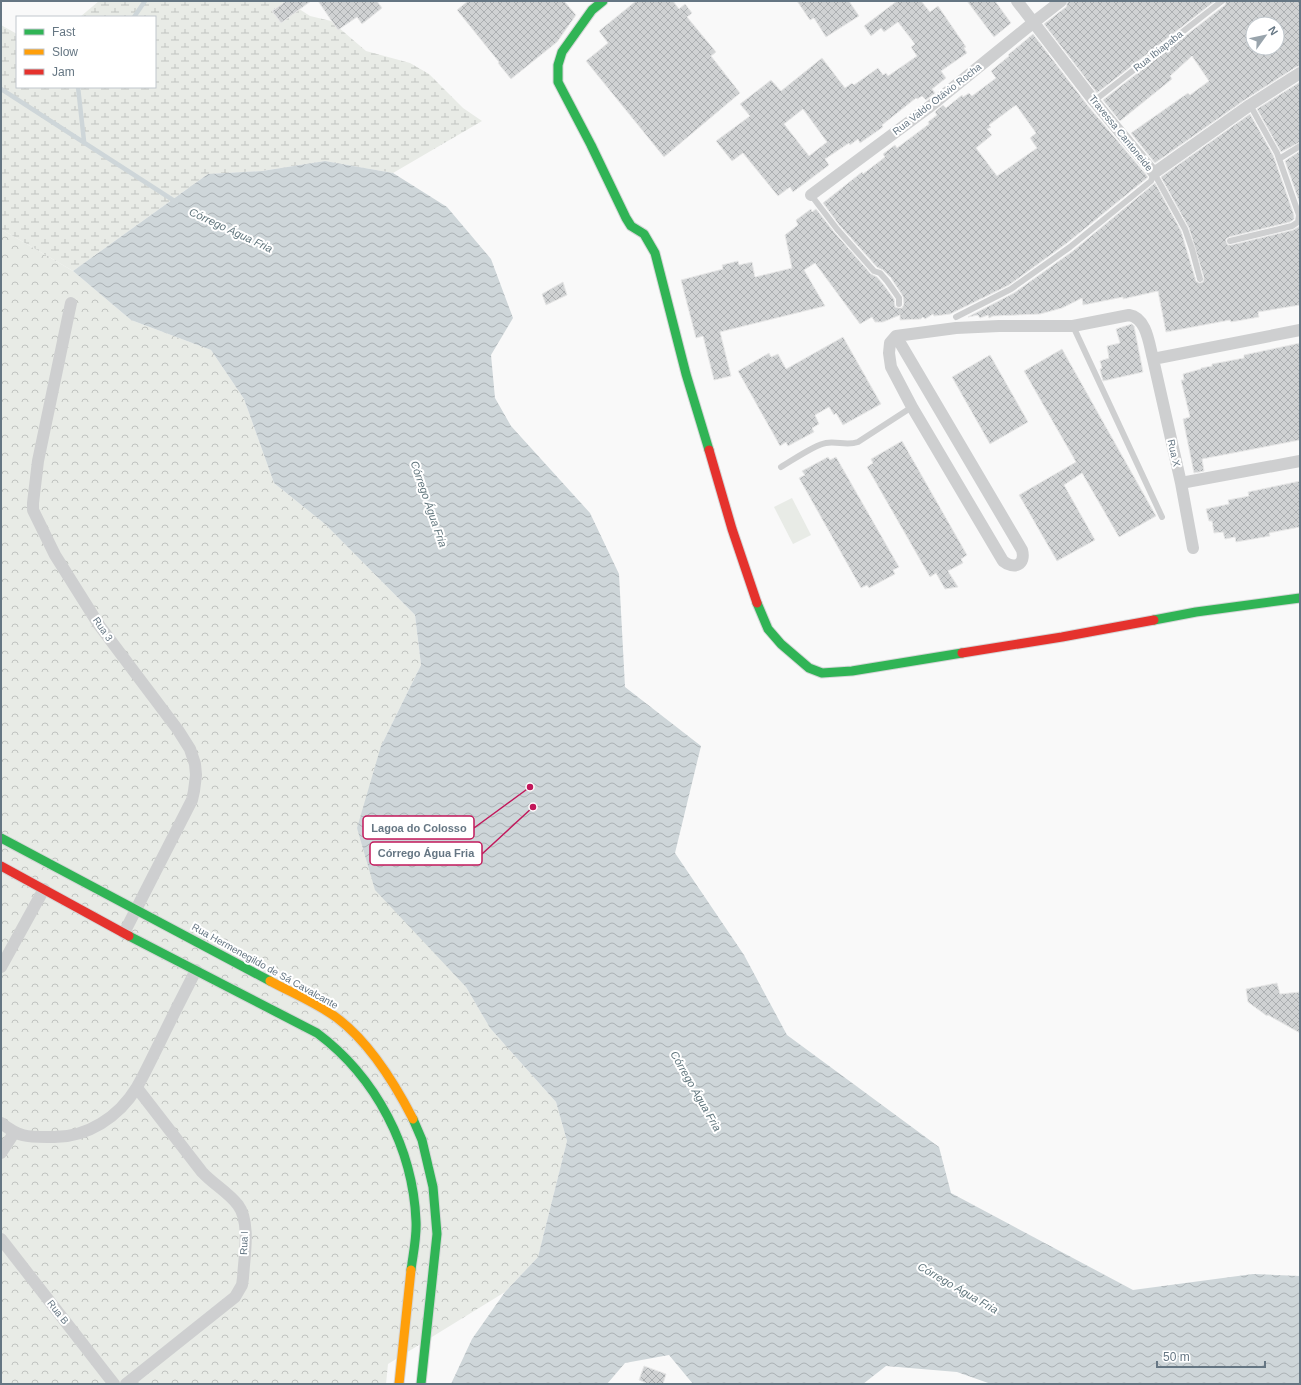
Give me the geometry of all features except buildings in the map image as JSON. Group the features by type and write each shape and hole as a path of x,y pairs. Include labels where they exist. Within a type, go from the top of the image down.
{"street":[{"path":"603,1 592,10 562,52 558,65 558,82 591,145 626,218 631,226 644,234 655,253 686,374 732,529 760,612 768,629 795,657 809,668 822,673 852,671 1196,612 1300,598"},
{"name":"Travessa Cantoneide","path":"1018,1 1094,101 1154,173"},
{"name":"Rua Valdo Otávio Rocha","path":"811,195 928,108 1061,1"},
{"path":"1154,173 1250,105 1300,73"},
{"name":"Rua 3","path":"71,303 38,461 33,510 55,555 99,625 178,730 190,749 195,764 196,775 192,800 124,933"},
{"name":"Rua X","path":"1073,326 1129,315 1135,316 1143,325 1153,359 1181,484 1193,548"},
{"path":"896,336 1022,550 1024,556 1021,562 1015,566 1009,565 1003,561 912,407 891,367 889,353 890,343 896,336 956,322 999,326 1073,326"},
{"path":"1153,359 1300,330"},
{"path":"1181,484 1300,461"},
{"name":"Rua Hermenegildo de Sá Cavalcante","path":"1,838 137,909 326,1011 338,1019 370,1052 402,1098 416,1124 422,1140 433,1187 437,1234 420,1384"},
{"path":"1,866 124,933 326,1039 369,1084 386,1113 405,1156 414,1201 416,1223 399,1384"},
{"path":"1,966 44,889"},
{"path":"1,1123 14,1133 28,1137 56,1137 80,1133 104,1122 117,1112 137,1088 196,970"},
{"name":"Rua I","path":"126,1384 235,1297 242,1285 245,1235 245,1220 239,1206 211,1182 202,1172 137,1088"},
{"path":"1,1153 14,1133"},
{"name":"Rua B","path":"1,1239 110,1383"}],"lane":[{"name":"Rua Ibiapaba","path":"1094,101 1222,1"},
{"path":"1230,240 1285,228 1299,222 1299,212 1279,159 1266,132 1250,105"},
{"path":"1279,159 1300,146"},
{"path":"956,322 1012,289 1070,247 1151,181 1154,173"},
{"name":"Travessa Cantoneide","path":"1154,173 1185,229 1192,248 1200,279"},
{"path":"811,195 837,229 874,271 880,273 887,281 899,298 899,304"},
{"path":"1073,326 1162,517"},
{"path":"781,467 817,446 827,443 851,444 858,442 912,407"}],"green space":[{"path":"99,1 287,1 310,16 331,21 366,51 410,63 429,74 463,108 482,121 393,173 325,161 262,171 208,174 73,271 1,229 1,25 16,33 16,88 156,88 156,16 81,16"},
{"path":"1,229 73,271 131,320 211,350 244,399 274,483 325,524 415,615 421,665 381,746 466,987 490,1028 556,1102 567,1141 538,1257 505,1292 388,1364 386,1384 1,1384"},
{"path":"792,498 811,535 793,544 774,507"}],"water":[{"path":"325,161 393,173 447,207 491,259 513,318 491,355 495,398 511,426 590,513 619,574 625,687 701,746 675,853 744,955 787,1035 939,1147 951,1193 1133,1290 1253,1274 1300,1276 1300,1384 991,1384 957,1372 886,1366 863,1384 693,1384 669,1355 625,1363 607,1384 451,1384 472,1339 505,1292 538,1257 567,1141 556,1102 490,1028 466,987 375,890 357,828 381,746 421,665 415,615 325,524 274,483 244,399 211,350 131,320 73,271 208,174 262,171"}],"waterway":[{"path":"135,16 145,1"},
{"path":"78,88 84,141"},
{"name":"Córrego Água Fria","path":"1,89 176,202"}],"traffic: fast":[{"path":"603,1 592,10 562,52 558,65 558,82 591,145 626,218 631,226 644,234 655,253 686,374 709,450"},
{"path":"1154,620 1196,612 1300,598"},
{"path":"757,603 768,629 781,644 809,668 822,673 852,671 962,653"},
{"path":"1,838 270,981"},
{"path":"129,936 317,1033 338,1051 357,1071 388,1116 408,1167 416,1221 411,1270"},
{"path":"413,1119 422,1140 433,1187 437,1234 421,1384"}],"traffic: slow":[{"path":"270,981 321,1008 349,1028 380,1064 413,1119"},
{"path":"399,1384 411,1270"}],"traffic: jam":[{"path":"709,450 732,529 757,603"},
{"path":"962,653 1154,620"},
{"path":"1,866 129,936"}],"place":[{"name":"Lagoa do Colosso","path":"530,787"},
{"name":"Córrego Água Fria","path":"533,807"}]}
